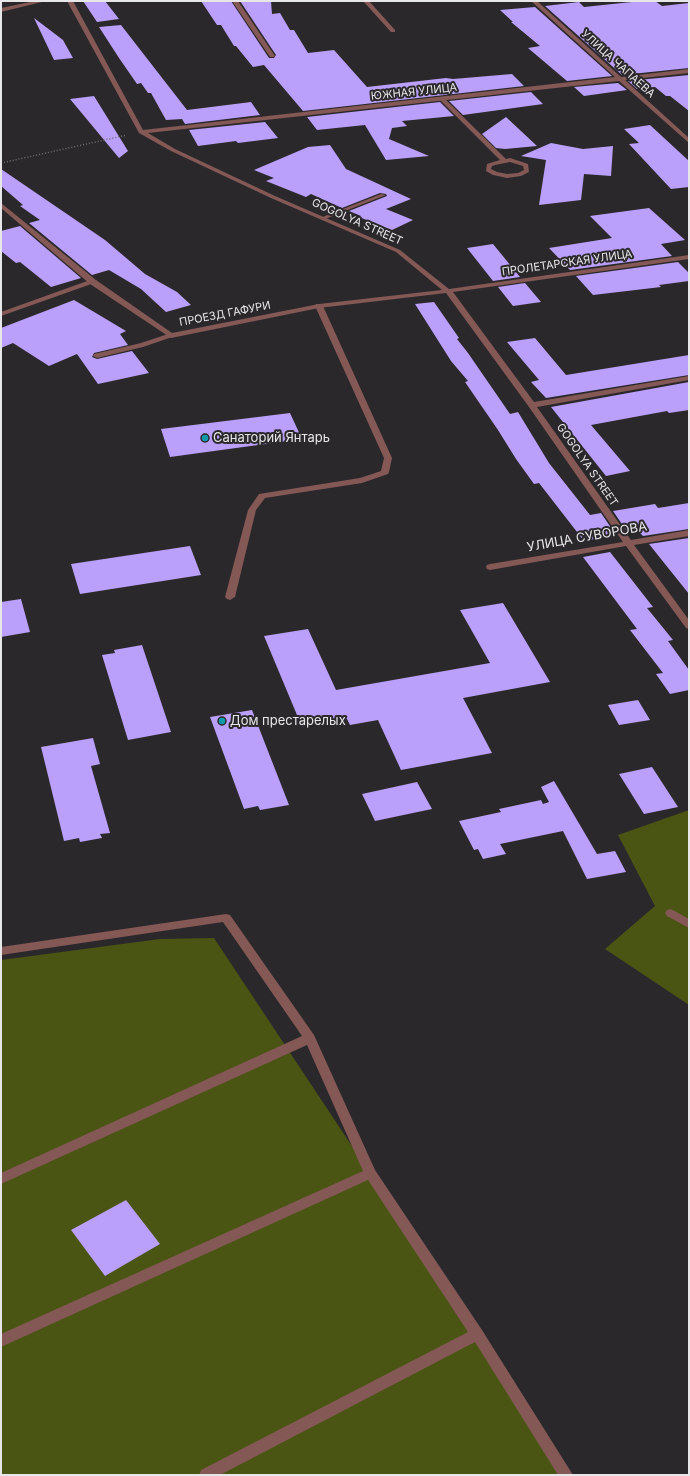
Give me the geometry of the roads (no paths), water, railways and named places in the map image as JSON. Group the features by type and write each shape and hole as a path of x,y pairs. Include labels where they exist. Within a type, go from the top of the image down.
{"street":[{"path":"1,10 43,1"},
{"path":"70,1 141,132"},
{"path":"235,1 272,56"},
{"path":"366,1 393,31"},
{"name":"УЛИЦА ЧАПАЕВА","path":"534,1 689,141"},
{"name":"ЮЖНАЯ УЛИЦА","path":"141,132 689,71"},
{"path":"442,99 504,160 522,163 526,165 527,171 519,175 507,176 495,174 488,170 489,165 504,160"},
{"name":"GOGOLYA STREET","path":"141,132 173,150 398,251 448,291 532,405 628,543 689,626"},
{"path":"323,218 383,195"},
{"name":"ПРОЕЗД ГАФУРИ","path":"1,205 92,282 171,336 319,306 448,291"},
{"name":"ПРОЛЕТАРСКАЯ УЛИЦА","path":"448,291 689,257"},
{"path":"1,314 92,282"},
{"path":"230,598 252,510 262,496 362,480 385,472 388,458 319,306"},
{"path":"97,356 143,346 171,336"},
{"path":"532,405 689,378"},
{"name":"УЛИЦА СУВОРОВА","path":"490,567 689,533"},
{"path":"671,913 689,924"},
{"path":"1,951 226,918 310,1038 370,1173 477,1334 566,1475"},
{"path":"1,1179 310,1038"},
{"path":"1,1341 370,1173"},
{"path":"206,1475 477,1334"}],"place":[{"name":"Санаторий Янтарь","path":"205,438"},
{"name":"Дом престарелых","path":"222,721"}]}
